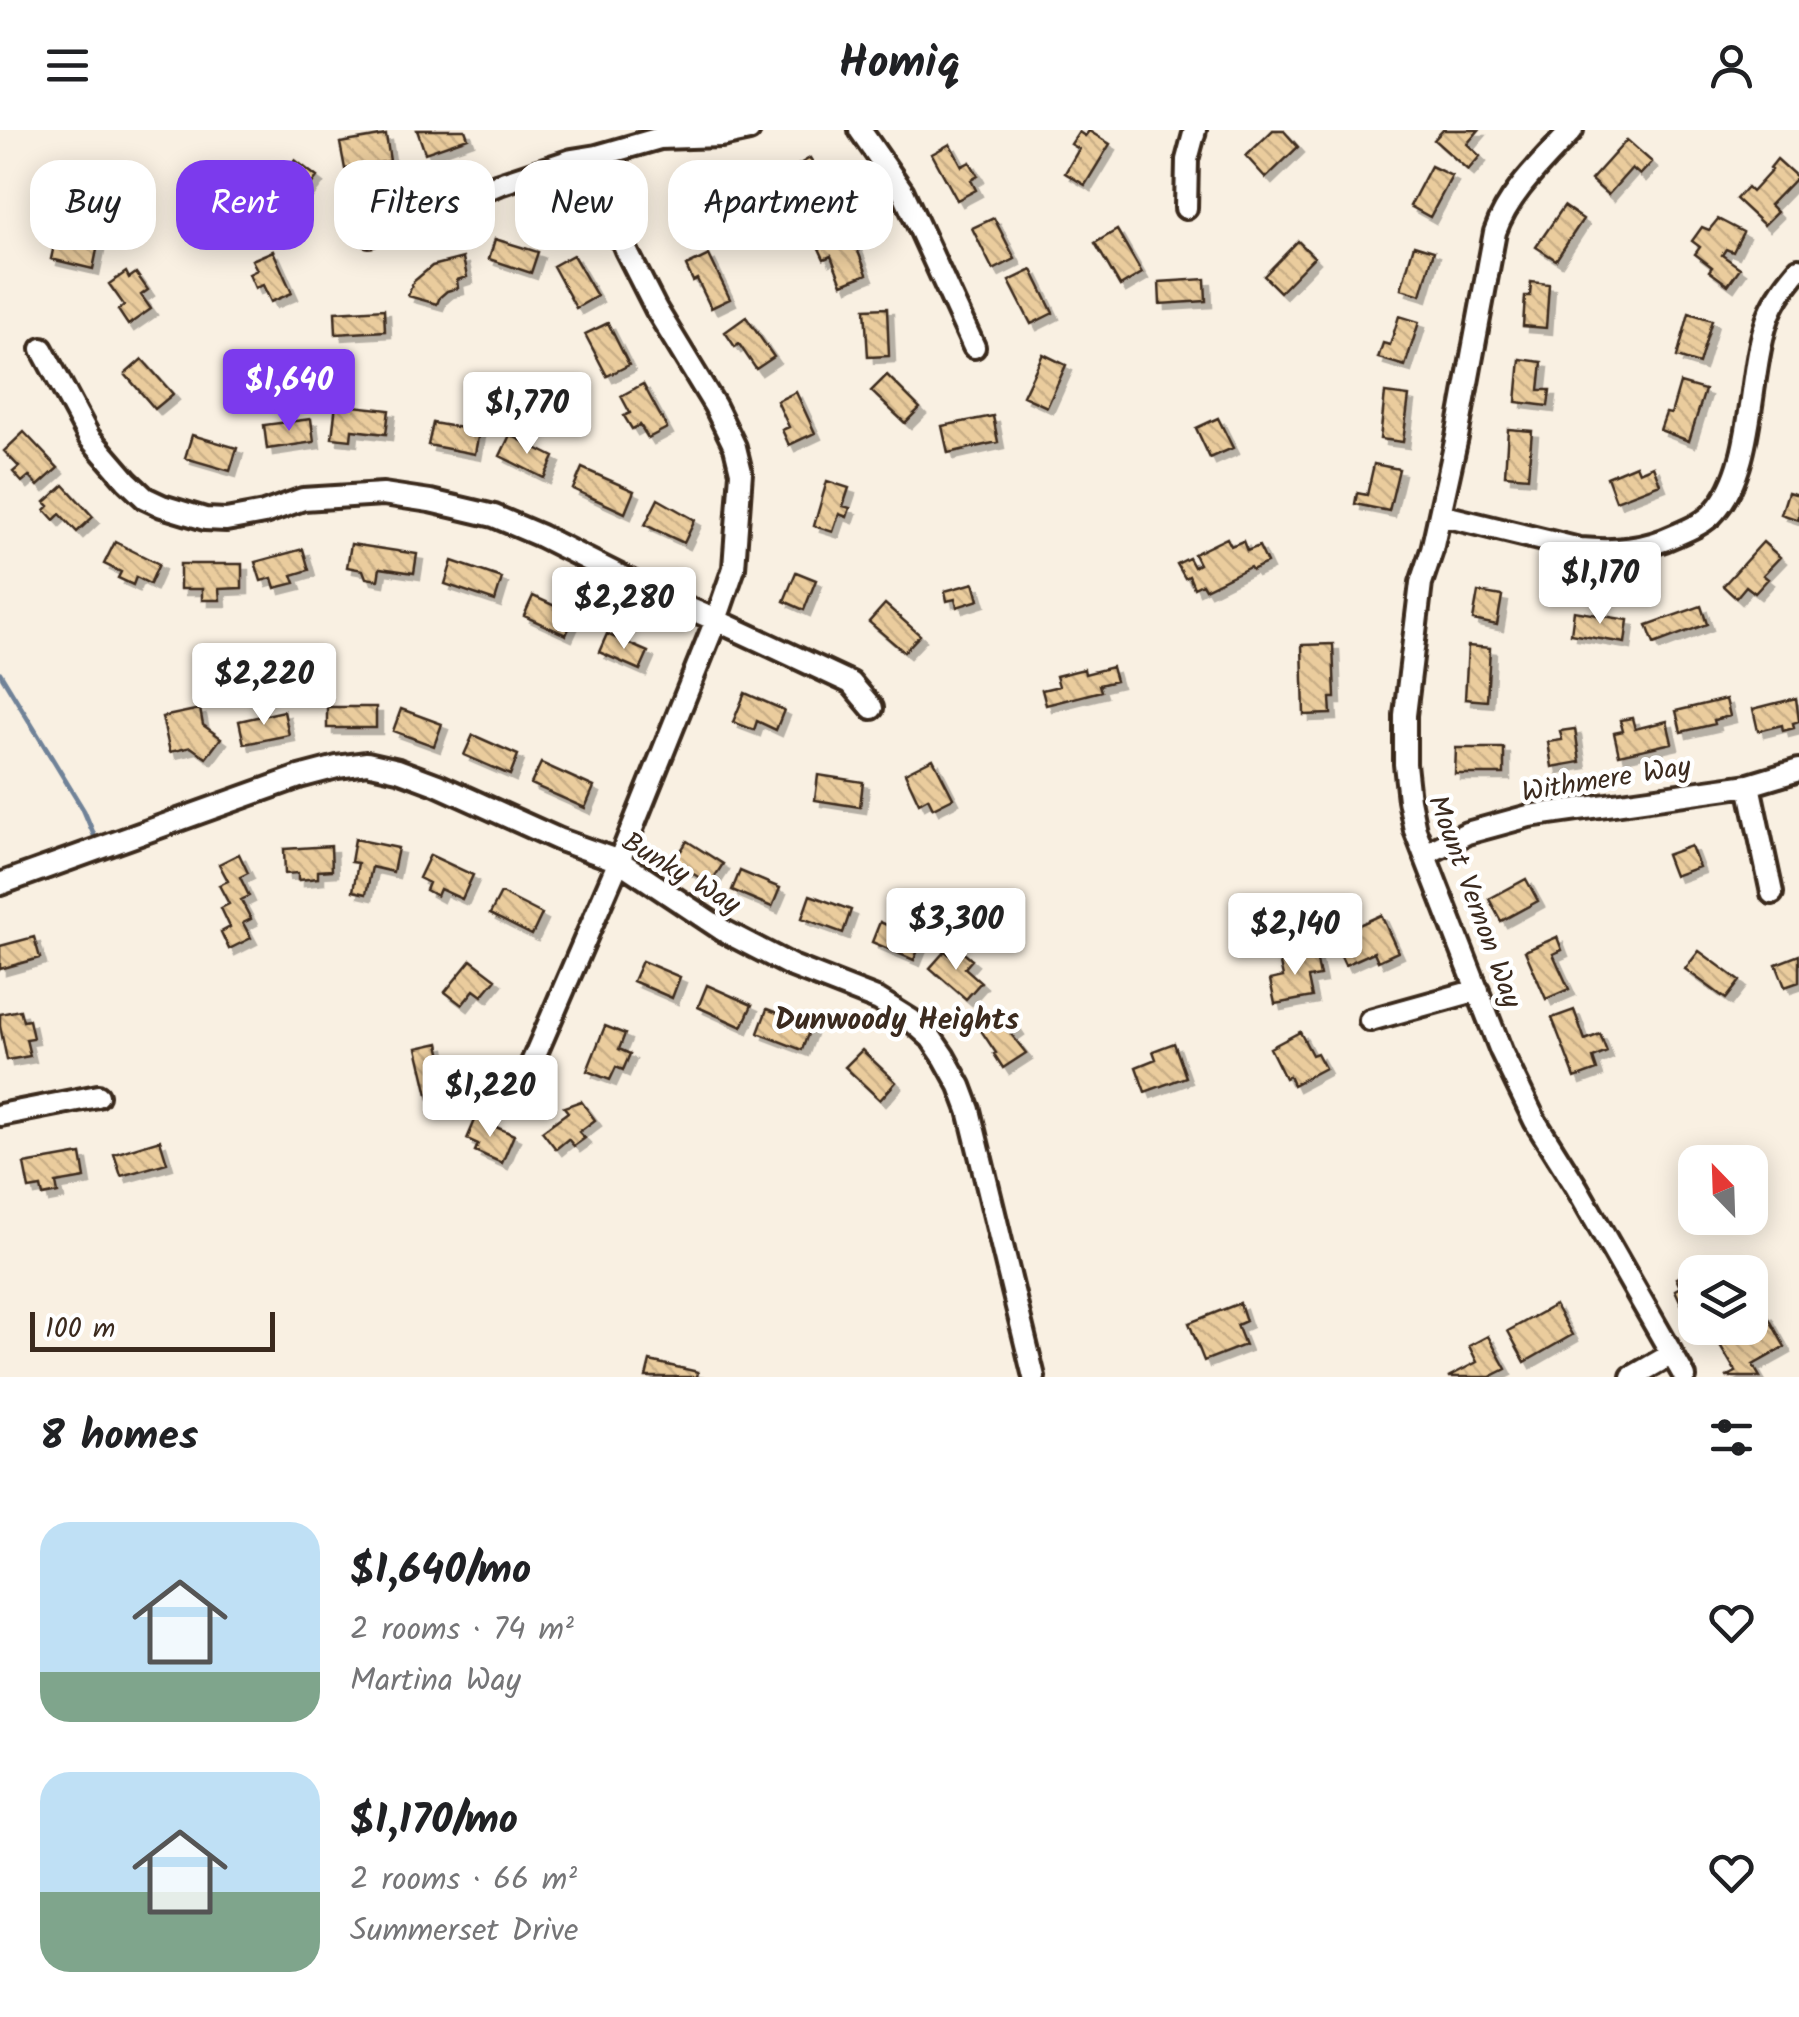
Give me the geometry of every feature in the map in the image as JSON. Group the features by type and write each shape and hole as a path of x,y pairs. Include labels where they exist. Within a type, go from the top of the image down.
{"street":[{"path":"495,186 572,160 660,138 721,136 749,130"},
{"path":"860,130 902,192 974,347"},
{"path":"1186,208 1187,160 1195,130"},
{"name":"Mount Vernon Way","path":"1572,130 1519,190 1494,232 1474,351 1422,583 1405,714 1405,764 1415,830 1500,1051 1535,1121 1685,1377"},
{"path":"531,1065 618,861 734,568 741,472 734,446 626,250 608,210 598,156"},
{"path":"1440,515 1580,550 1603,552 1654,546 1697,526 1715,512 1730,488 1740,460 1766,321 1799,269"},
{"path":"42,349 90,437 144,498 162,506 206,519 226,520 264,513 303,499 383,494 494,516 851,683 872,708"},
{"name":"Bunky Way","path":"0,884 299,777 337,766 367,763 438,785 506,818 618,861 724,930 792,966 879,1000 931,1038 960,1086 969,1110 1034,1377"},
{"name":"Withmere Way","path":"1426,854 1467,833 1529,816 1749,785 1799,770"},
{"path":"1749,785 1772,893"},
{"path":"1370,1020 1478,990"},
{"path":"0,1115 98,1096"},
{"path":"1632,1377 1672,1354"}],"building":[{"path":"417,130 465,130 468,138 425,153"},
{"path":"1273,130 1283,130 1298,147 1266,178 1246,156"},
{"path":"1443,130 1479,130 1467,144 1480,156 1468,170 1434,140"},
{"path":"1089,131 1110,144 1085,185 1065,173 1079,149 1071,144 1079,132 1085,136"},
{"path":"386,135 390,160 343,160 340,143"},
{"path":"1627,140 1652,162 1640,175 1632,168 1608,195 1591,180"},
{"path":"950,144 962,166 970,162 978,176 971,180 976,190 957,200 932,154"},
{"path":"1777,159 1797,177 1770,205 1777,212 1764,225 1736,199 1747,187 1752,192"},
{"path":"1431,166 1452,176 1430,217 1410,206"},
{"path":"1564,206 1583,219 1556,260 1536,247"},
{"path":"994,218 1015,259 993,270 972,228"},
{"path":"1718,219 1743,232 1733,252 1726,249 1722,255 1740,268 1728,285 1695,254 1700,247 1692,241 1702,227 1709,230"},
{"path":"1117,230 1142,273 1120,286 1095,243"},
{"path":"495,239 515,245 515,250 538,252 531,273 489,259 495,250"},
{"path":"1298,241 1314,257 1280,292 1264,276"},
{"path":"1414,245 1434,251 1421,295 1401,289"},
{"path":"53,250 97,250 93,269 51,259"},
{"path":"820,250 858,250 867,274 842,284 831,256 824,259"},
{"path":"273,251 292,293 271,302 263,285 255,288 249,274 257,270 252,260"},
{"path":"573,255 597,296 576,308 553,266"},
{"path":"709,255 730,299 711,308 686,266"},
{"path":"463,258 467,277 457,280 458,288 447,291 437,304 408,296 413,282 432,266"},
{"path":"1032,270 1053,313 1031,324 1009,281"},
{"path":"126,272 129,278 136,273 148,290 141,295 151,309 128,325 118,310 124,305 109,284"},
{"path":"1205,279 1206,301 1160,304 1159,282"},
{"path":"1531,282 1549,284 1546,328 1523,326 1525,296 1530,296"},
{"path":"887,308 889,356 868,357 865,309"},
{"path":"384,309 385,331 336,334 335,312"},
{"path":"1689,313 1712,320 1699,364 1677,357"},
{"path":"1399,316 1419,322 1405,366 1378,358 1383,343 1390,345"},
{"path":"746,317 774,357 756,369 739,344 735,347 725,332"},
{"path":"608,323 629,365 607,376 585,334"},
{"path":"1043,354 1066,365 1047,407 1023,396"},
{"path":"142,359 173,394 155,409 125,374"},
{"path":"1520,359 1542,362 1539,390 1550,390 1548,406 1516,402"},
{"path":"887,375 920,408 905,423 871,391"},
{"path":"1680,383 1705,390 1689,441 1660,430 1666,413 1671,414"},
{"path":"643,384 667,428 648,438 640,425 632,429 624,416 630,413 621,396"},
{"path":"796,392 815,433 789,445 782,430 789,427 777,401"},
{"path":"1385,393 1409,396 1403,442 1380,439"},
{"path":"336,404 389,410 386,434 352,430 351,440 332,438"},
{"path":"993,416 998,442 948,453 942,426"},
{"path":"1218,418 1233,448 1210,458 1196,428"},
{"path":"311,419 314,442 267,449 264,425"},
{"path":"433,423 479,431 475,454 428,445"},
{"path":"1508,429 1532,431 1528,477 1505,475"},
{"path":"24,432 58,468 38,486 29,476 22,482 13,472 19,467 4,451"},
{"path":"192,435 237,448 230,471 185,458"},
{"path":"510,435 554,457 544,478 500,456"},
{"path":"1374,464 1399,469 1389,511 1355,504 1357,493 1367,495"},
{"path":"1636,465 1639,472 1653,466 1660,484 1616,501 1607,477"},
{"path":"582,468 634,491 625,513 573,489"},
{"path":"827,481 849,488 843,506 850,508 847,517 839,514 833,532 814,526"},
{"path":"64,485 93,517 77,532 60,514 54,520 45,510 49,506 45,502"},
{"path":"1788,492 1799,495 1799,520 1781,514"},
{"path":"658,499 695,520 684,543 645,525"},
{"path":"1227,538 1231,546 1243,541 1247,551 1259,546 1267,563 1205,589 1202,584 1194,588 1177,564 1189,558 1194,567 1199,564 1194,554"},
{"path":"115,542 159,564 150,584 136,577 133,585 118,578 121,572 104,564"},
{"path":"1763,542 1780,557 1763,575 1768,579 1755,593 1746,586 1736,598 1723,586"},
{"path":"351,544 417,554 414,573 380,568 378,580 366,578 363,570 347,567"},
{"path":"303,549 309,570 292,575 295,583 275,588 272,578 261,581 255,562"},
{"path":"452,561 502,578 495,601 445,584"},
{"path":"180,564 242,564 242,588 219,589 220,600 202,600 202,589 180,589"},
{"path":"796,572 816,580 804,610 784,601"},
{"path":"974,583 979,600 957,607 955,599 947,601 945,591"},
{"path":"1478,592 1502,596 1497,625 1473,620"},
{"path":"533,596 575,615 566,635 524,616"},
{"path":"885,604 920,635 904,652 869,622"},
{"path":"1701,606 1707,624 1654,644 1647,625"},
{"path":"1574,611 1628,620 1625,643 1571,634"},
{"path":"607,634 648,652 640,670 599,652"},
{"path":"1333,644 1335,698 1330,698 1331,714 1304,715 1302,645"},
{"path":"1468,646 1490,648 1487,701 1465,699"},
{"path":"1112,667 1116,681 1099,685 1101,691 1046,705 1042,690 1059,686 1056,676"},
{"path":"745,693 784,710 776,730 757,721 754,730 733,722"},
{"path":"1796,698 1799,721 1793,723 1794,728 1783,731 1782,725 1758,731 1753,709"},
{"path":"1726,699 1730,716 1681,732 1676,711"},
{"path":"327,707 376,707 376,728 327,728"},
{"path":"200,709 203,725 221,738 206,758 191,747 170,752 162,717"},
{"path":"401,709 442,724 434,746 393,731"},
{"path":"284,711 289,735 244,744 239,721"},
{"path":"1632,718 1635,729 1667,721 1672,743 1619,755 1614,733 1623,731 1620,720"},
{"path":"1575,729 1580,762 1552,767 1548,742 1562,740 1560,731"},
{"path":"473,735 518,755 510,775 464,755"},
{"path":"1456,748 1504,748 1504,774 1455,774"},
{"path":"933,759 953,798 933,808 928,798 919,803 905,773"},
{"path":"541,763 594,787 585,808 531,784"},
{"path":"818,775 863,782 860,807 815,800"},
{"path":"355,839 398,848 393,872 372,867 366,894 353,891 358,863 351,862"},
{"path":"687,841 723,864 710,884 674,862"},
{"path":"331,846 332,870 318,871 318,878 298,880 298,873 285,874 284,849"},
{"path":"1691,846 1699,867 1674,876 1666,855"},
{"path":"239,854 248,873 240,877 249,896 241,900 251,919 243,923 251,938 229,949 221,932 230,927 221,908 229,904 219,885 228,881 219,864"},
{"path":"430,855 473,875 462,899 440,889 437,896 426,890 429,883 419,878"},
{"path":"740,871 780,888 772,907 732,890"},
{"path":"1526,879 1538,901 1501,921 1489,899"},
{"path":"501,893 542,914 532,935 490,914"},
{"path":"810,895 851,910 843,933 802,918"},
{"path":"1381,915 1398,952 1378,961 1374,952 1345,965 1332,937"},
{"path":"880,922 922,940 914,960 872,942"},
{"path":"34,937 40,958 0,969 0,946"},
{"path":"1557,937 1562,950 1553,954 1569,989 1546,999 1525,951"},
{"path":"960,950 972,960 965,968 981,982 966,999 930,968 945,951 953,958"},
{"path":"1315,951 1320,976 1308,978 1312,997 1275,1004 1270,980 1283,977 1279,959"},
{"path":"1699,951 1740,981 1726,999 1685,969"},
{"path":"1799,955 1799,982 1785,987 1776,964"},
{"path":"471,960 496,979 482,996 474,990 462,1005 445,992"},
{"path":"642,961 680,977 672,998 633,981"},
{"path":"707,985 752,1005 742,1027 698,1007"},
{"path":"767,1009 811,1026 802,1050 758,1033"},
{"path":"20,1010 23,1021 29,1020 33,1038 26,1039 30,1056 7,1060 0,1014"},
{"path":"1574,1010 1585,1040 1600,1034 1607,1052 1593,1058 1597,1070 1575,1078 1552,1018"},
{"path":"998,1014 1005,1025 1012,1020 1018,1029 1011,1034 1026,1053 1003,1068 978,1026"},
{"path":"605,1026 625,1034 619,1049 630,1054 623,1070 616,1067 610,1080 587,1071"},
{"path":"1300,1032 1312,1055 1317,1053 1325,1068 1293,1085 1289,1076 1285,1078 1270,1048"},
{"path":"439,1043 450,1094 429,1099 417,1048"},
{"path":"1174,1043 1186,1077 1145,1092 1136,1067 1156,1059 1153,1051"},
{"path":"862,1050 896,1082 880,1100 845,1067"},
{"path":"581,1101 595,1120 579,1132 585,1138 574,1146 568,1139 556,1149 542,1131 568,1112 564,1107"},
{"path":"476,1118 514,1135 502,1163 475,1151 478,1144 467,1139"},
{"path":"160,1140 167,1163 121,1176 114,1154"},
{"path":"81,1154 85,1178 56,1183 58,1193 43,1196 41,1187 29,1189 24,1164"},
{"path":"1240,1303 1246,1321 1237,1325 1245,1345 1204,1361 1189,1323"},
{"path":"1555,1305 1572,1335 1525,1362 1508,1331"},
{"path":"1768,1317 1785,1347 1753,1365 1760,1377 1726,1377 1736,1372 1720,1345 1768,1345"},
{"path":"1488,1336 1506,1369 1490,1377 1448,1377 1477,1362 1469,1346"},
{"path":"650,1361 698,1372 697,1377 646,1377"}],"waterway":[{"path":"0,673 84,811 94,835"}],"district":[{"name":"Dunwoody Heights","path":"897,1019"}]}
